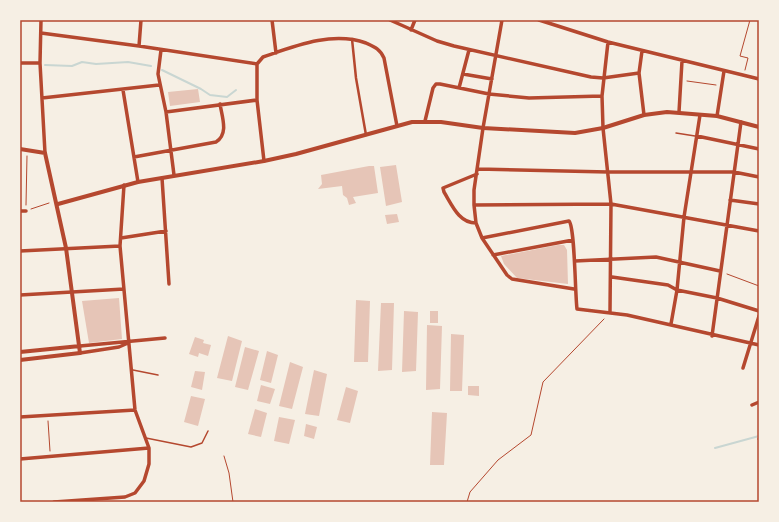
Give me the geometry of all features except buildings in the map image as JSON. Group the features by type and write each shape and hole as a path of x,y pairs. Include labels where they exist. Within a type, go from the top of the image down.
{"street":[{"path":"41,20 40,63 45,153 66,248 80,352"},
{"path":"138,46 141,20"},
{"path":"272,20 276,53"},
{"path":"390,20 437,41 469,50 591,77 603,78 639,73"},
{"path":"411,30 415,20"},
{"path":"502,20 483,128 477,174 474,205 476,223 482,238 507,276 512,279 574,289"},
{"path":"539,20 608,42 759,79"},
{"path":"41,33 257,64"},
{"path":"352,38 356,78 366,135"},
{"path":"264,161 257,100 257,64 263,57 326,39 352,38 381,51 384,58 397,126"},
{"path":"608,42 602,96 603,128 611,204 612,278 610,312"},
{"path":"161,50 158,74 159,85 166,112 174,175"},
{"path":"459,88 469,50"},
{"path":"642,51 639,73 644,115"},
{"path":"679,112 682,61"},
{"path":"20,63 40,63"},
{"path":"717,116 724,71"},
{"path":"463,74 492,79"},
{"path":"425,121 433,88 436,84 489,94 529,98 602,96"},
{"path":"42,98 159,85"},
{"path":"123,90 138,182"},
{"path":"166,112 257,100"},
{"path":"134,157 216,142 224,134 220,104"},
{"path":"57,202 138,182 264,161 397,126 425,121 483,128 575,133 603,128 644,115 679,112 717,116 759,127"},
{"path":"671,324 677,290 684,217 700,114"},
{"path":"712,336 741,122"},
{"path":"697,136 759,149"},
{"path":"20,149 45,153"},
{"path":"478,169 608,172 734,172 759,177"},
{"path":"476,223 470,223 463,220 444,192 443,188 477,174"},
{"path":"162,178 169,284"},
{"path":"54,502 125,497 135,493 144,481 149,464 149,448 135,410 120,246 124,185"},
{"path":"730,200 759,204"},
{"path":"474,205 611,204 759,231"},
{"path":"20,211 26,211"},
{"path":"482,238 569,221 572,223 575,261 574,289 577,309 610,312 671,324 712,336 759,345"},
{"path":"121,238 166,231"},
{"path":"492,255 573,240"},
{"path":"20,251 120,246"},
{"path":"575,261 656,257 679,264 720,271"},
{"path":"612,278 668,285 677,290 717,298 759,311"},
{"path":"20,295 124,289"},
{"path":"743,368 749,344 759,316"},
{"path":"20,352 129,343 165,338"},
{"path":"20,360 119,347 129,343"},
{"path":"752,405 759,402"},
{"path":"20,417 135,410"},
{"path":"20,459 149,448"},
{"path":"123,502 125,497"}],"lane":[{"path":"676,134 697,136"},
{"path":"132,370 158,375"},
{"path":"146,438 191,447 202,442 208,431"}],"path":[{"path":"744,75 748,58 740,56 750,20"},
{"path":"681,79 721,86"},
{"path":"28,150 26,211 57,202"},
{"path":"720,271 759,286"},
{"path":"467,502 470,492 498,460 531,435 543,382 549,374 610,312"},
{"path":"47,416 50,457"},
{"path":"224,456 233,502"}],"waterway":[{"path":"45,65 72,66 82,62 96,64 128,62 151,66"},
{"path":"162,70 210,95 227,97 236,90"},
{"path":"715,448 759,436"}]}
